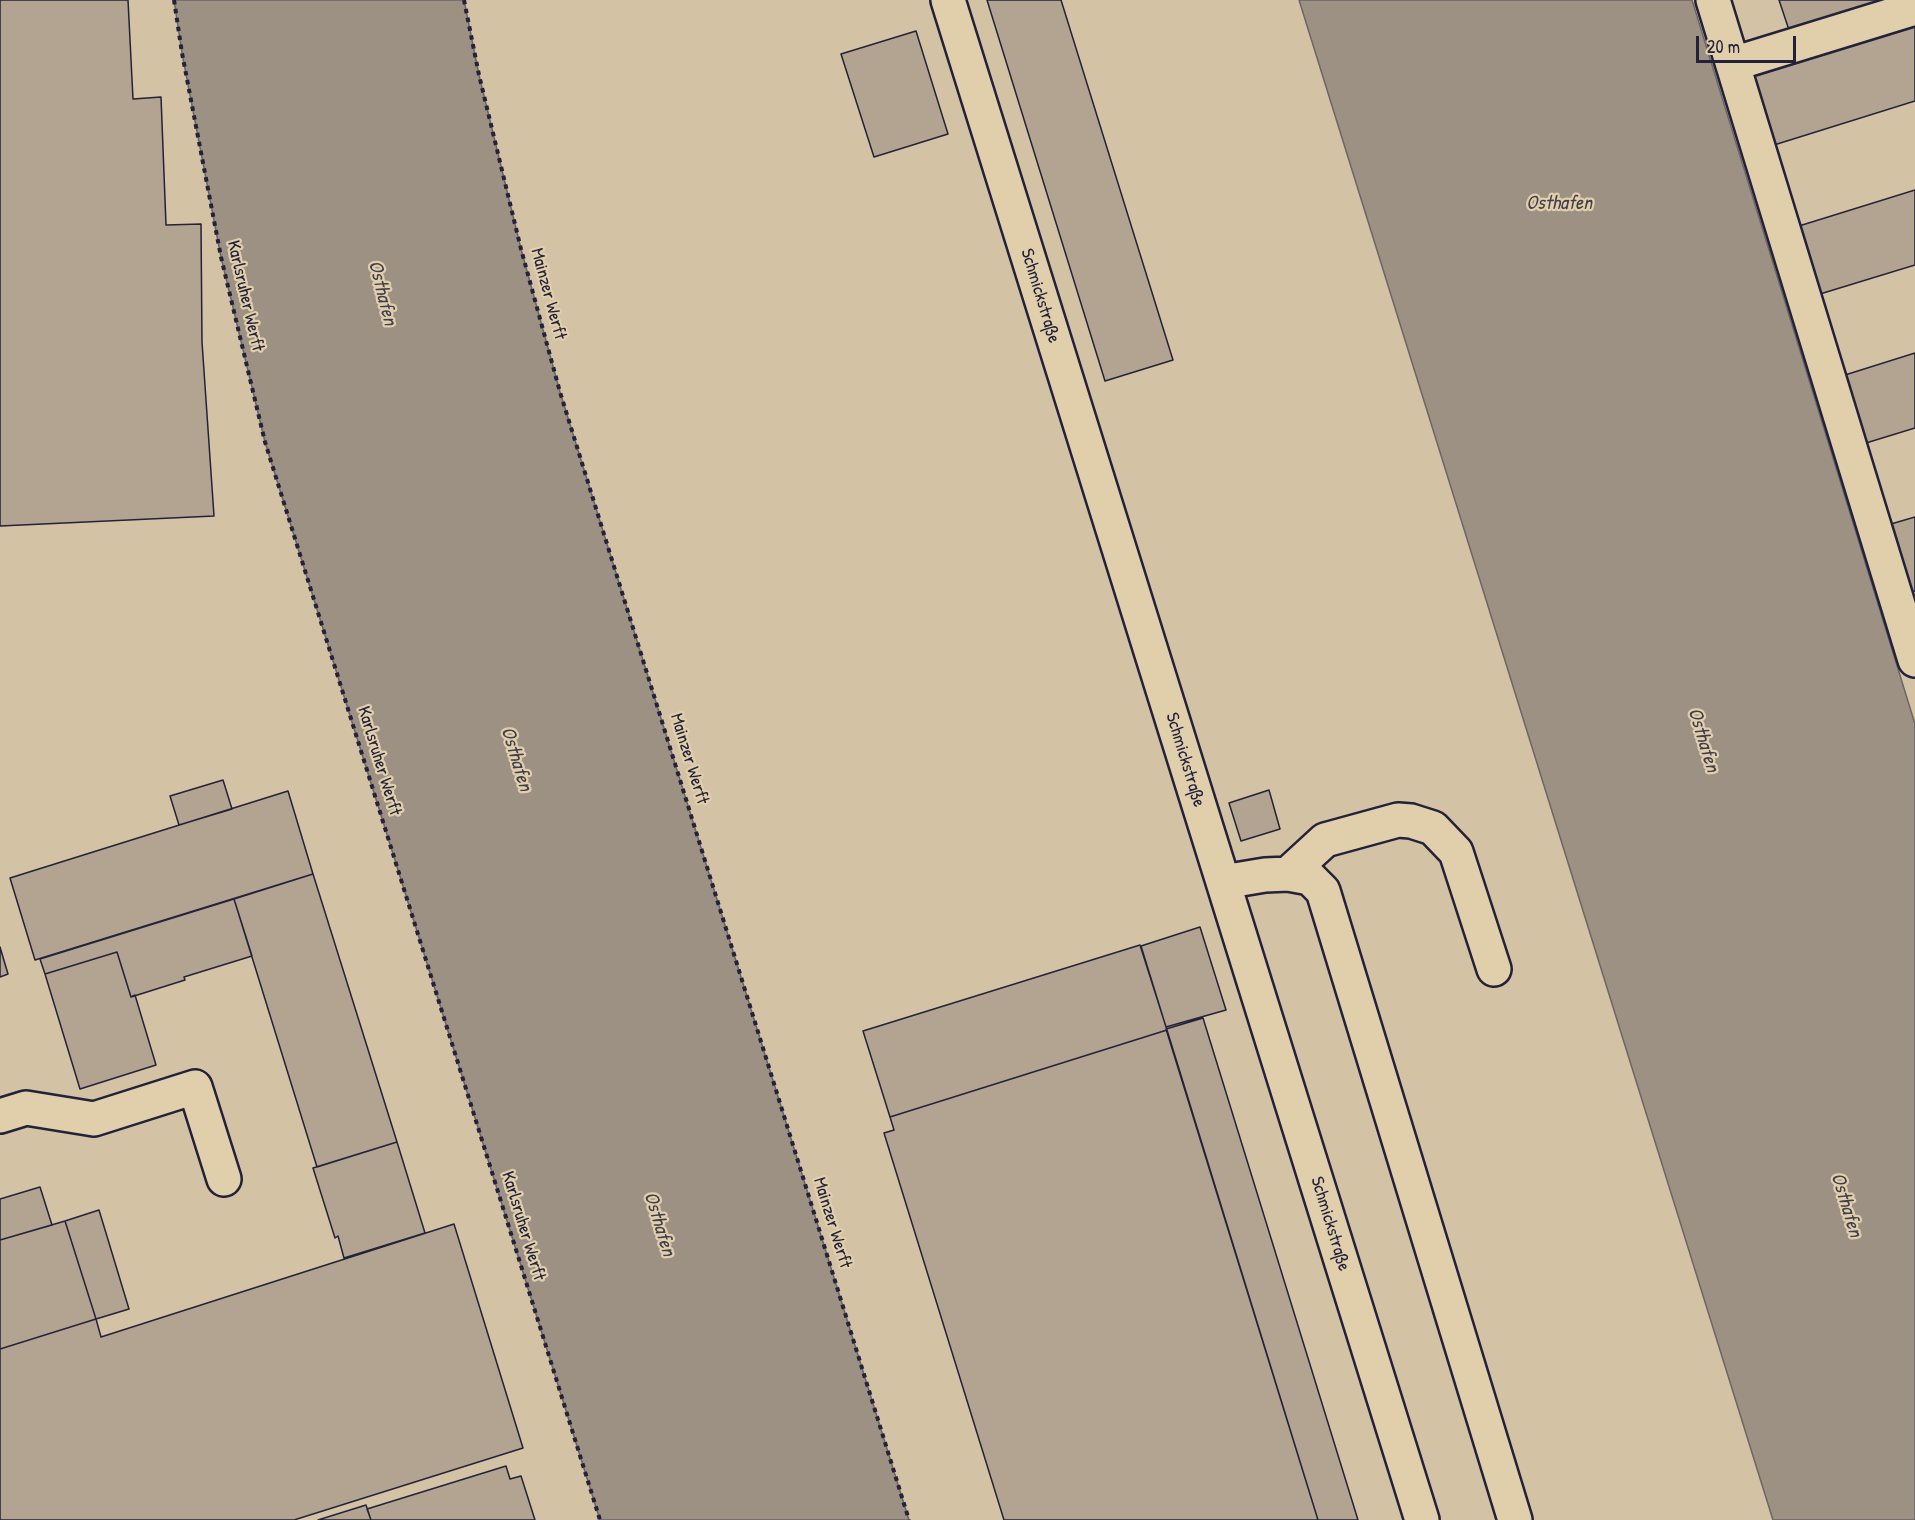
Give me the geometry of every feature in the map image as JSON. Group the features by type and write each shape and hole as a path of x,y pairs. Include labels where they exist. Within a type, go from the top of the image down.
{"street":[{"name":"Schmickstraße","path":"948,0 1422,1520"},
{"path":"1713,0 1915,660"},
{"path":"1733,64 1915,8"},
{"path":"1288,874 1325,840 1398,820 1433,828 1456,852 1494,969"},
{"path":"1223,882 1265,874 1288,874 1310,878 1323,891 1515,1520"},
{"path":"0,1116 26,1108 94,1119 195,1087 224,1179"}],"path":[{"name":"Karlsruher Werft","path":"174,0 221,257 265,442 600,1520"},
{"name":"Mainzer Werft","path":"464,0 479,75 521,249 560,392 909,1520"}],"shaded area":[{"name":"Osthafen","path":"0,0 1915,0 1915,1520 0,1520"}],"water":[{"name":"Osthafen","path":"174,0 464,0 479,75 521,249 560,392 909,1520 600,1520 265,442 221,257"},
{"name":"Osthafen","path":"1299,0 1692,0 1915,724 1915,1520 1773,1520"}],"building":[{"path":"0,0 128,0 133,99 161,97 166,225 201,224 202,342 214,516 0,526"},
{"path":"987,0 1061,0 1173,360 1105,381"},
{"path":"1779,0 1886,0 1789,30"},
{"path":"1915,26 1915,101 1774,145 1752,77"},
{"path":"916,31 948,134 874,157 841,54"},
{"path":"1915,190 1915,265 1820,294 1799,226"},
{"path":"1915,353 1915,428 1866,443 1845,375"},
{"path":"1915,517 1915,591 1912,592 1891,524"},
{"path":"223,780 232,809 179,825 170,796"},
{"path":"1269,790 1280,829 1241,841 1229,803"},
{"path":"288,791 313,874 35,960 10,878"},
{"path":"313,874 397,1142 317,1167 234,899"},
{"path":"234,899 252,956 184,977 185,980 131,997 117,952 45,974 40,959"},
{"path":"1200,927 1226,1010 1166,1027 1141,946"},
{"path":"1140,945 1167,1030 890,1117 863,1031"},
{"path":"0,947 8,974 0,977"},
{"path":"117,952 131,997 135,995 156,1065 80,1089 45,974"},
{"path":"1203,1018 1358,1520 1318,1520 1166,1029"},
{"path":"1167,1030 1318,1520 1004,1520 884,1133 894,1130 890,1117"},
{"path":"397,1142 425,1233 344,1258 338,1236 335,1238 313,1168"},
{"path":"40,1187 52,1225 0,1240 0,1199"},
{"path":"99,1210 129,1309 96,1319 65,1221"},
{"path":"65,1221 96,1319 0,1349 0,1240"},
{"path":"454,1224 523,1448 294,1520 0,1520 0,1349 96,1319 101,1337"},
{"path":"506,1466 510,1479 521,1476 535,1520 371,1520 367,1509"},
{"path":"366,1505 371,1520 318,1520"}]}
